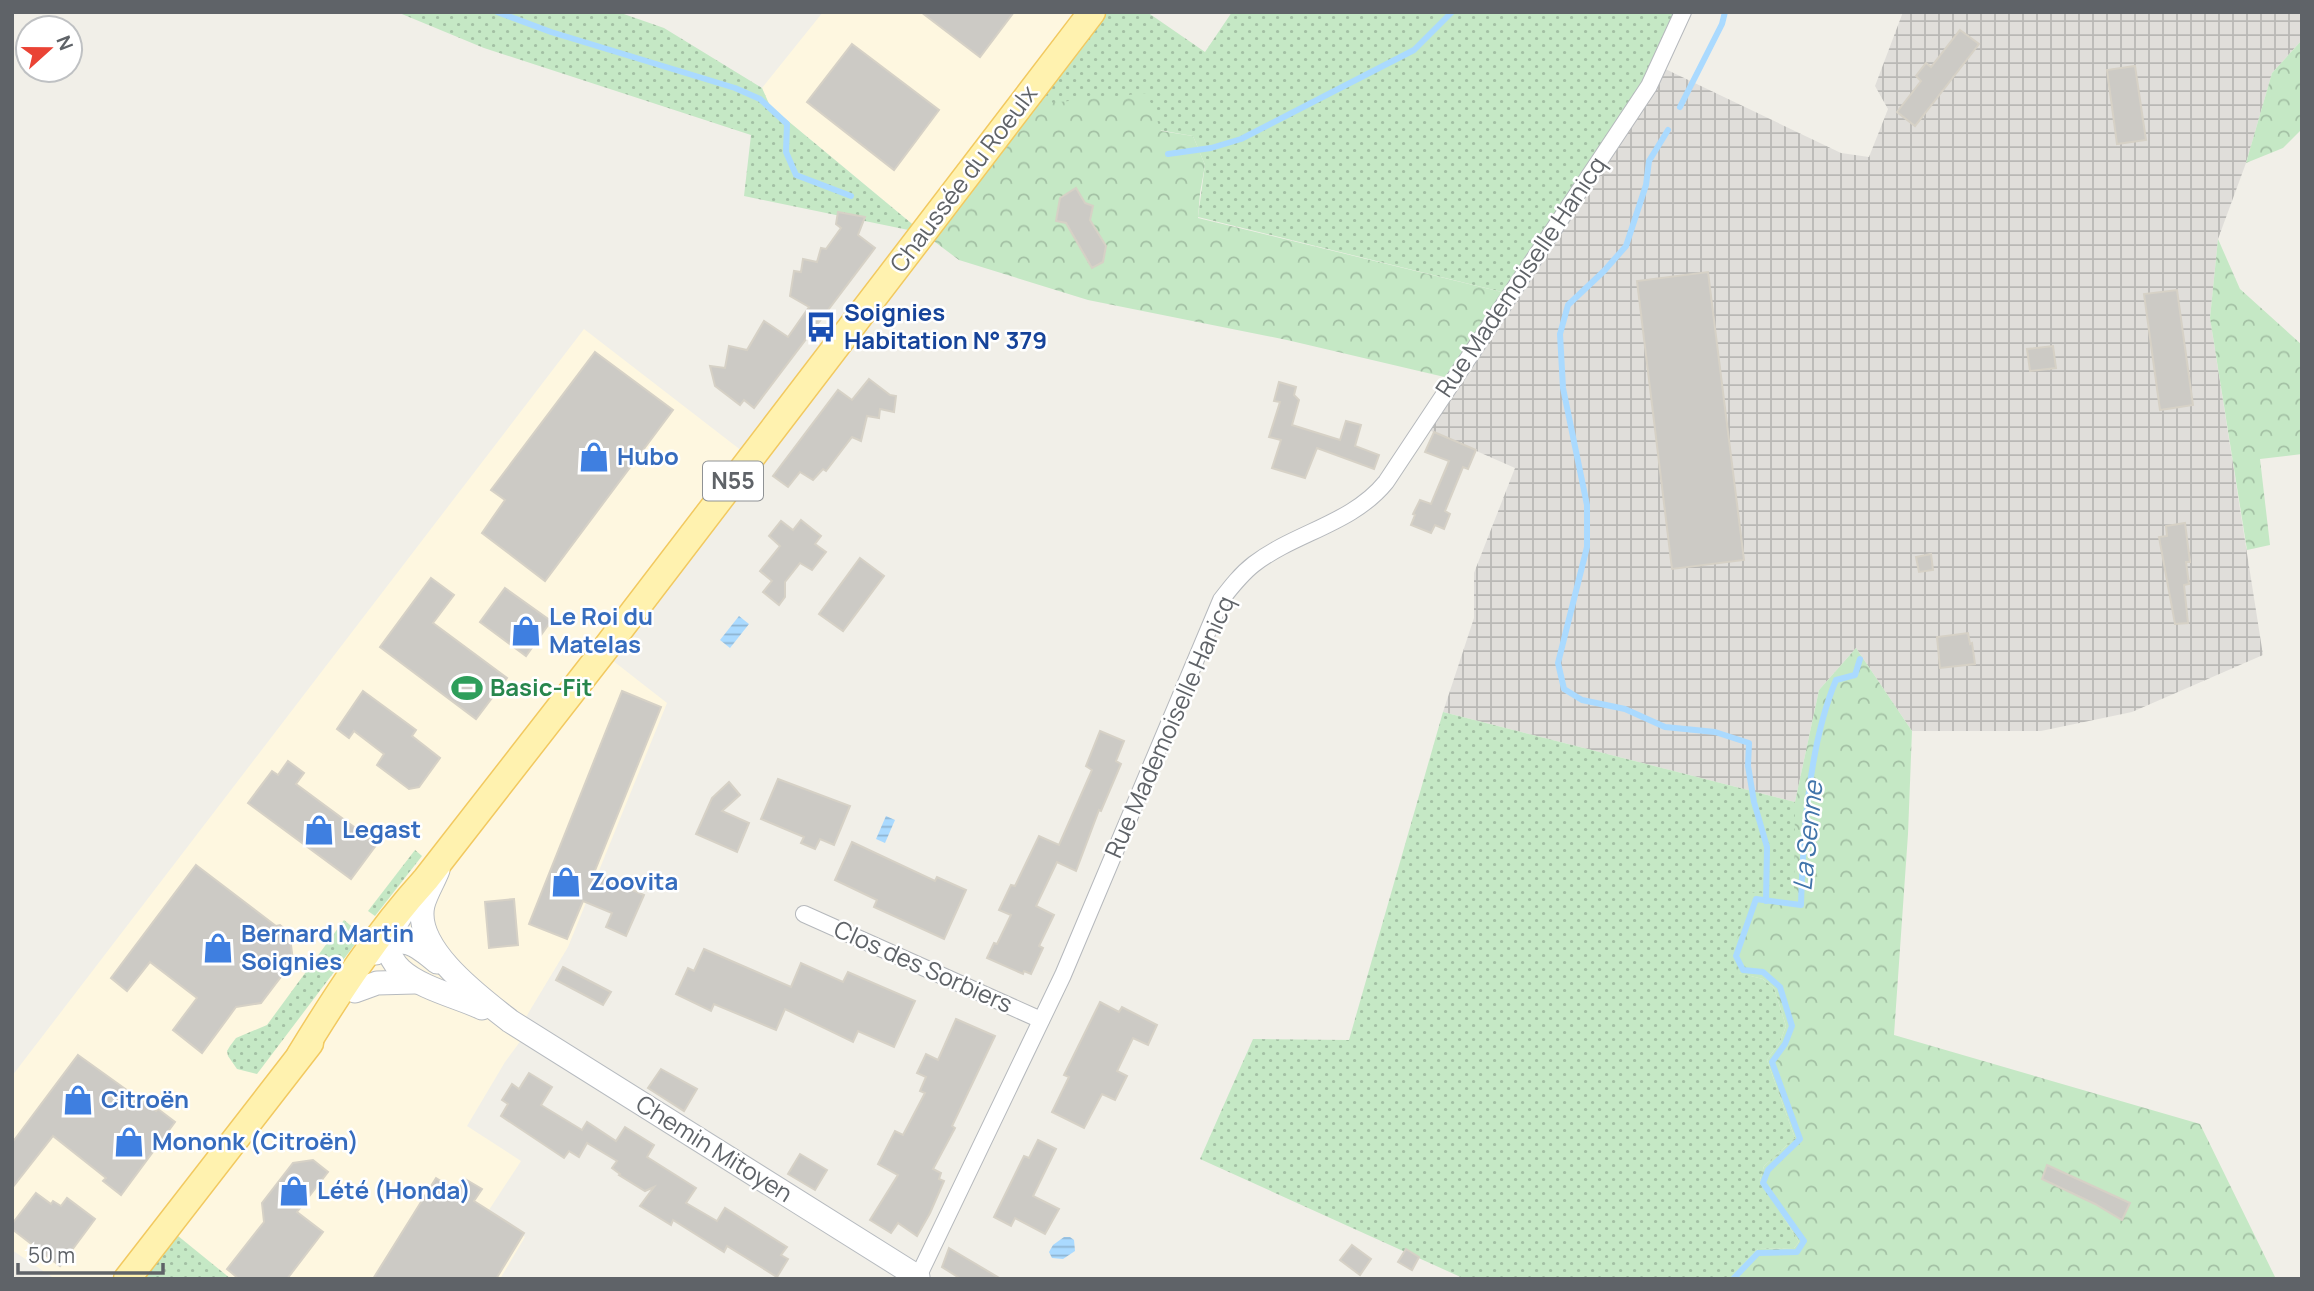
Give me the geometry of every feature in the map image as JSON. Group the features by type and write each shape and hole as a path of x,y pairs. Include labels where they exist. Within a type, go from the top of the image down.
{"main road":[{"name":"Chaussée du Roeulx","path":"426,879 1092,12"},
{"name":"N55","path":"351,985 404,925 426,879"},
{"name":"N55","path":"127,1279 300,1055 351,985 404,903 426,879"}],"street":[{"name":"Rue Mademoiselle Hanicq","path":"917,1278 1063,975 1222,600 1232,585 1255,564 1357,509 1373,498 1386,482 1649,86 1683,12"},
{"path":"445,854 423,905 423,918 435,949 464,984"},
{"name":"Clos des Sorbiers","path":"804,914 1041,1020"},
{"path":"403,941 412,943 510,1021 402,975 390,954 389,945 403,941"},
{"path":"351,985 415,982"},
{"name":"Chemin Mitoyen","path":"510,1021 917,1278"}],"shaded area":[{"path":"823,12 1092,12 923,233 770,106 762,88"},
{"path":"1903,12 2302,12 2302,40 2272,73 2246,163 2218,239 2210,318 2263,655 2132,712 2041,731 1912,731 1856,648 1819,690 1795,802 1443,712 1474,618 1474,573 1515,468 1422,427 1659,66 1841,153 1869,157 1888,109 1875,86"},
{"path":"584,329 751,458 603,653 667,703 568,947 520,1027 527,1032 505,1062 467,1126 521,1161 487,1213 525,1237 500,1279 231,1279 167,1228 127,1279 55,1279 12,1250 12,1076"}],"green space":[{"path":"397,12 618,12 664,28 762,88 770,106 923,233 744,196 751,135 484,48"},
{"path":"1092,12 1147,12 1205,52 1232,12 1683,12 1659,66 1510,294 1198,217 1205,165 1193,136 1020,106"},
{"path":"2302,40 2302,129 2283,148 2246,163 2272,73"},
{"path":"1147,93 1161,131 1193,136 1205,165 1198,218 1510,294 1453,379 1287,340 1088,300 959,260 923,233 1020,106"},
{"path":"2218,239 2240,289 2302,345 2302,454 2260,459 2270,545 2247,550 2210,318"},
{"path":"1856,648 1912,731 1894,1035 2200,1124 2276,1279 1729,1279 1758,1249 1794,1248 1799,1242 1760,1180 1764,1166 1795,1138 1767,1060 1780,1042 1786,1026 1774,988 1763,979 1738,973 1732,955 1752,892 1794,897 1795,802 1819,690"},
{"path":"1443,712 1795,802 1795,897 1739,973 1763,979 1774,988 1786,1026 1780,1042 1767,1060 1795,1138 1764,1166 1760,1180 1799,1242 1794,1248 1758,1249 1729,1279 1465,1279 1200,1159 1253,1039 1349,1040"},
{"path":"415,850 422,856 375,916 368,911"},
{"path":"344,920 362,935 257,1074 237,1069 228,1056 230,1046 236,1038 267,1025"},
{"path":"167,1227 231,1279 127,1279"}],"water":[{"path":"739,616 749,624 730,648 720,640"},
{"path":"886,816 895,820 885,843 876,839"},
{"path":"1064,1237 1074,1240 1075,1251 1063,1259 1052,1258 1049,1252 1053,1245"}],"building":[{"path":"921,12 1014,12 980,57"},
{"path":"1960,30 1979,44 1915,126 1897,112 1921,81 1916,76 1926,63 1931,67"},
{"path":"852,44 939,110 894,170 807,102"},
{"path":"2135,66 2146,140 2117,144 2107,70"},
{"path":"1076,188 1085,203 1093,206 1090,220 1106,246 1103,262 1092,268 1066,223 1056,221 1060,198"},
{"path":"838,212 865,217 858,235 875,248 754,408 744,400 740,405 715,386 710,366 725,368 729,346 747,350 764,321 788,337 809,307 790,296 794,271 801,272 803,259 817,262 821,248 826,249 841,228 836,224"},
{"path":"1708,272 1744,560 1672,569 1637,281"},
{"path":"2177,290 2193,405 2160,410 2144,294"},
{"path":"2053,346 2056,368 2030,371 2027,349"},
{"path":"595,352 673,410 545,581 482,533 505,500 491,490"},
{"path":"869,379 890,395 896,396 894,412 880,409 879,418 867,416 861,441 852,437 826,471 823,469 813,480 800,472 788,487 773,476 838,390 852,400"},
{"path":"1279,382 1296,387 1294,395 1299,400 1292,425 1340,440 1346,421 1361,425 1355,446 1379,455 1374,469 1317,448 1305,478 1272,468 1281,440 1269,437 1280,402 1274,401"},
{"path":"1434,432 1476,450 1468,469 1463,467 1445,511 1450,514 1444,529 1435,525 1431,533 1411,525 1420,500 1431,504 1449,461 1425,452"},
{"path":"801,520 821,536 815,544 826,552 812,570 800,563 785,582 785,597 779,605 763,592 772,581 760,571 780,546 769,536 781,521 793,530"},
{"path":"2185,523 2190,562 2186,562 2189,584 2184,585 2188,623 2175,624 2159,537 2167,536 2166,526"},
{"path":"1931,554 1933,570 1919,572 1916,557"},
{"path":"860,558 884,576 843,631 819,614"},
{"path":"431,578 454,595 433,623 507,678 476,719 380,647"},
{"path":"505,588 551,621 526,656 480,622"},
{"path":"1968,633 1975,664 1940,668 1937,637"},
{"path":"363,691 416,730 412,736 440,758 419,787 409,789 377,765 384,754 354,731 349,738 337,729"},
{"path":"622,691 661,707 594,873 644,895 626,936 606,927 612,913 583,901 567,939 529,924"},
{"path":"1100,731 1124,741 1116,761 1121,764 1101,811 1099,810 1076,871 1057,862 1036,906 1054,915 1039,946 1043,948 1031,974 1024,971 1023,974 987,958 1011,915 999,910 1011,885 1015,886 1039,836 1059,845 1092,770 1086,766"},
{"path":"288,761 304,773 296,784 377,844 351,879 248,803 272,771 278,775"},
{"path":"778,779 850,806 834,845 820,839 815,849 801,843 804,837 761,819"},
{"path":"729,782 740,795 722,811 749,823 737,852 696,834 712,798"},
{"path":"852,842 935,881 937,877 966,890 944,939 874,907 877,900 835,880"},
{"path":"196,865 276,926 280,925 286,930 290,937 293,961 261,1003 236,1007 202,1053 173,1030 197,998 150,962 127,991 111,978"},
{"path":"514,899 518,945 489,948 485,902"},
{"path":"704,949 791,987 801,963 843,982 848,972 915,1001 894,1047 858,1031 853,1042 785,1009 776,1030 714,1004 711,1011 676,994 688,968 694,971"},
{"path":"563,967 611,992 603,1005 556,980"},
{"path":"1100,1002 1119,1012 1122,1007 1157,1025 1148,1045 1133,1038 1117,1071 1127,1076 1115,1100 1102,1094 1084,1128 1052,1112 1069,1077 1064,1075"},
{"path":"956,1019 995,1036 952,1126 955,1128 933,1169 941,1173 939,1179 944,1181 930,1213 917,1236 898,1223 891,1233 870,1220 898,1175 878,1164 895,1131 903,1135 925,1093 920,1091 926,1077 917,1073 926,1054 938,1060"},
{"path":"78,1055 175,1122 121,1195 103,1181 106,1178 53,1136 12,1188 12,1143"},
{"path":"661,1069 697,1089 684,1111 648,1088"},
{"path":"529,1073 552,1087 541,1105 582,1130 587,1122 616,1141 625,1127 654,1145 647,1157 696,1188 686,1203 717,1221 725,1208 787,1247 781,1255 788,1259 777,1277 727,1246 724,1252 673,1220 671,1225 640,1206 654,1187 645,1191 619,1175 612,1168 617,1161 587,1143 579,1157 569,1151 564,1158 501,1116 508,1104 502,1100 512,1084 519,1089"},
{"path":"1038,1140 1056,1149 1033,1196 1059,1209 1045,1234 1015,1218 1011,1226 994,1217 1024,1156 1029,1158"},
{"path":"800,1154 827,1170 815,1190 788,1174"},
{"path":"313,1160 328,1172 297,1212 323,1232 287,1279 239,1279 227,1269 264,1222 262,1203 293,1163"},
{"path":"2047,1165 2130,1203 2122,1220 2042,1179"},
{"path":"436,1178 457,1191 465,1179 482,1189 474,1201 524,1233 496,1279 373,1279"},
{"path":"36,1193 51,1204 53,1201 61,1206 67,1198 95,1219 60,1266 12,1229 12,1224"},
{"path":"1352,1245 1371,1259 1360,1275 1340,1260"},
{"path":"949,1248 1001,1279 961,1279 942,1267"},
{"path":"1406,1249 1419,1257 1412,1270 1398,1262"}],"waterway":[{"path":"497,12 551,32 735,88 760,99 787,124 786,152 796,175 851,196"},
{"path":"1168,154 1211,148 1241,139 1414,50 1452,12"},
{"path":"1680,107 1722,24 1725,12"},
{"path":"1668,130 1649,161 1646,185 1626,246 1568,305 1560,334 1563,388 1587,505 1587,547 1558,663 1564,689 1582,700 1625,709 1665,727 1715,732 1749,743 1748,766 1754,802 1767,847 1766,901"},
{"name":"La Senne","path":"1733,1279 1758,1253 1797,1252 1804,1241 1763,1183 1768,1170 1800,1139 1772,1062 1785,1044 1792,1026 1780,987 1763,972 1743,970 1736,956 1756,899 1801,905 1809,790 1819,732 1836,680 1855,675 1860,659"}],"place":[{"name":"Soignies Habitation N° 379","path":"821,327"},
{"name":"Hubo","path":"594,457"},
{"name":"Le Roi du Matelas","path":"526,631"},
{"name":"Basic-Fit","path":"467,688"},
{"name":"Legast","path":"319,830"},
{"name":"Zoovita","path":"566,882"},
{"name":"Bernard Martin Soignies","path":"218,948"},
{"name":"Citroën","path":"78,1100"},
{"name":"Mononk (Citroën)","path":"129,1142"},
{"name":"Lété (Honda)","path":"294,1191"}]}
